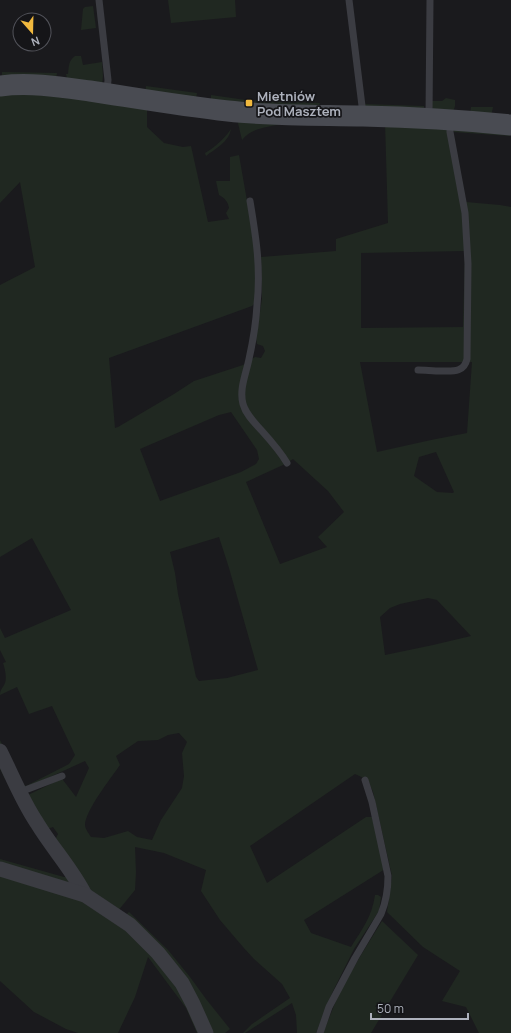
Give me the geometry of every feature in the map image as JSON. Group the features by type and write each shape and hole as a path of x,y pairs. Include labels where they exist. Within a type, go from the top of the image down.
{"street":[{"path":"0,86 37,85 204,108 263,114 363,116 450,120 511,125"},
{"path":"0,752 37,824 76,877 85,895"},
{"path":"0,869 85,895 130,925 158,952 182,983 189,994 206,1033"}],"lane":[{"path":"99,0 108,80 107,94"},
{"path":"349,0 363,116"},
{"path":"429,119 430,0"},
{"path":"418,370 454,372 466,364 467,359 468,272 465,213 450,132 450,120"},
{"path":"250,201 258,250 259,289 256,320 242,388 242,402 249,416 277,448 287,462"},
{"path":"20,792 62,776"},
{"path":"320,1033 329,1007 384,908 388,886 388,876 372,802 365,780"}],"shaded area":[{"path":"168,0 235,0 236,17 171,23"},
{"path":"93,6 96,28 81,30 83,9 85,7"},
{"path":"75,56 81,56 83,65 102,62 102,85 67,78 66,74 68,74 70,62"},
{"path":"2,72 57,73 56,79 2,80"},
{"path":"146,86 197,93 196,99 145,93"},
{"path":"12,90 147,107 147,127 164,143 183,147 191,146 208,222 229,219 226,213 229,208 228,204 225,199 219,195 216,181 230,181 230,157 239,155 256,252 255,303 252,306 109,358 115,428 194,381 243,365 255,357 261,358 265,351 263,346 257,344 256,338 262,299 261,257 336,251 336,239 388,223 385,122 440,126 453,132 466,202 511,207 511,1033 479,1033 466,1007 442,1001 460,971 423,947 387,912 392,876 373,792 368,780 355,774 250,846 267,883 366,817 372,817 385,869 304,920 311,933 351,947 372,910 375,895 381,897 379,911 354,949 333,991 316,1033 297,1033 296,1015 292,1003 243,1033 252,1024 290,998 282,984 254,959 220,920 201,891 206,870 164,853 135,847 135,890 113,917 169,971 202,1033 197,1033 186,1008 148,957 135,997 118,1033 78,1033 66,1029 34,1012 0,981 0,874 84,899 55,840 58,834 53,827 44,830 28,795 63,778 76,797 89,768 85,761 28,787 23,787 0,745 0,740 21,783 26,786 69,764 75,755 52,706 29,714 17,687 0,695 0,691 6,681 6,673 3,663 6,662 0,650 0,628 5,638 71,610 32,538 0,557 0,285 35,267 20,182 0,203 0,92","holes":["465,251 463,327 361,328 361,253","360,362 472,362 467,433 377,452","231,412 257,450 259,459 256,464 241,472 160,501 140,449 219,415","436,452 454,492 437,492 414,476 419,457","293,459 328,491 344,512 318,537 327,547 280,564 246,482","219,537 258,670 227,678 199,681 196,677 178,594 170,552","428,598 437,600 471,636 385,655 380,617 390,608 400,604","179,733 187,742 182,753 184,776 182,788 161,820 152,840 137,837 128,831 104,838 91,837 85,826 86,820 93,804 120,765 116,756 138,741 158,740 168,735"]},
{"path":"211,95 246,100 320,103 318,108 211,101"},
{"path":"446,98 455,100 453,112 434,111 432,101 442,101"},
{"path":"364,104 424,106 424,112 365,111"},
{"path":"471,107 493,107 491,117 470,115"},
{"path":"237,119 282,124 255,130 242,140"},
{"path":"231,129 228,138 206,156 205,153 219,142"},
{"path":"455,129 511,131 510,136 453,132"},
{"path":"0,756 79,887 0,864 0,859 64,877 69,876 7,779 5,779 0,769"},
{"path":"129,912 168,950 230,1029 225,1033 210,1033 125,916"},
{"path":"382,921 418,955 371,1033 323,1033 340,991"}],"place":[{"name":"Mietniów Pod Masztem","path":"249,103"}]}
